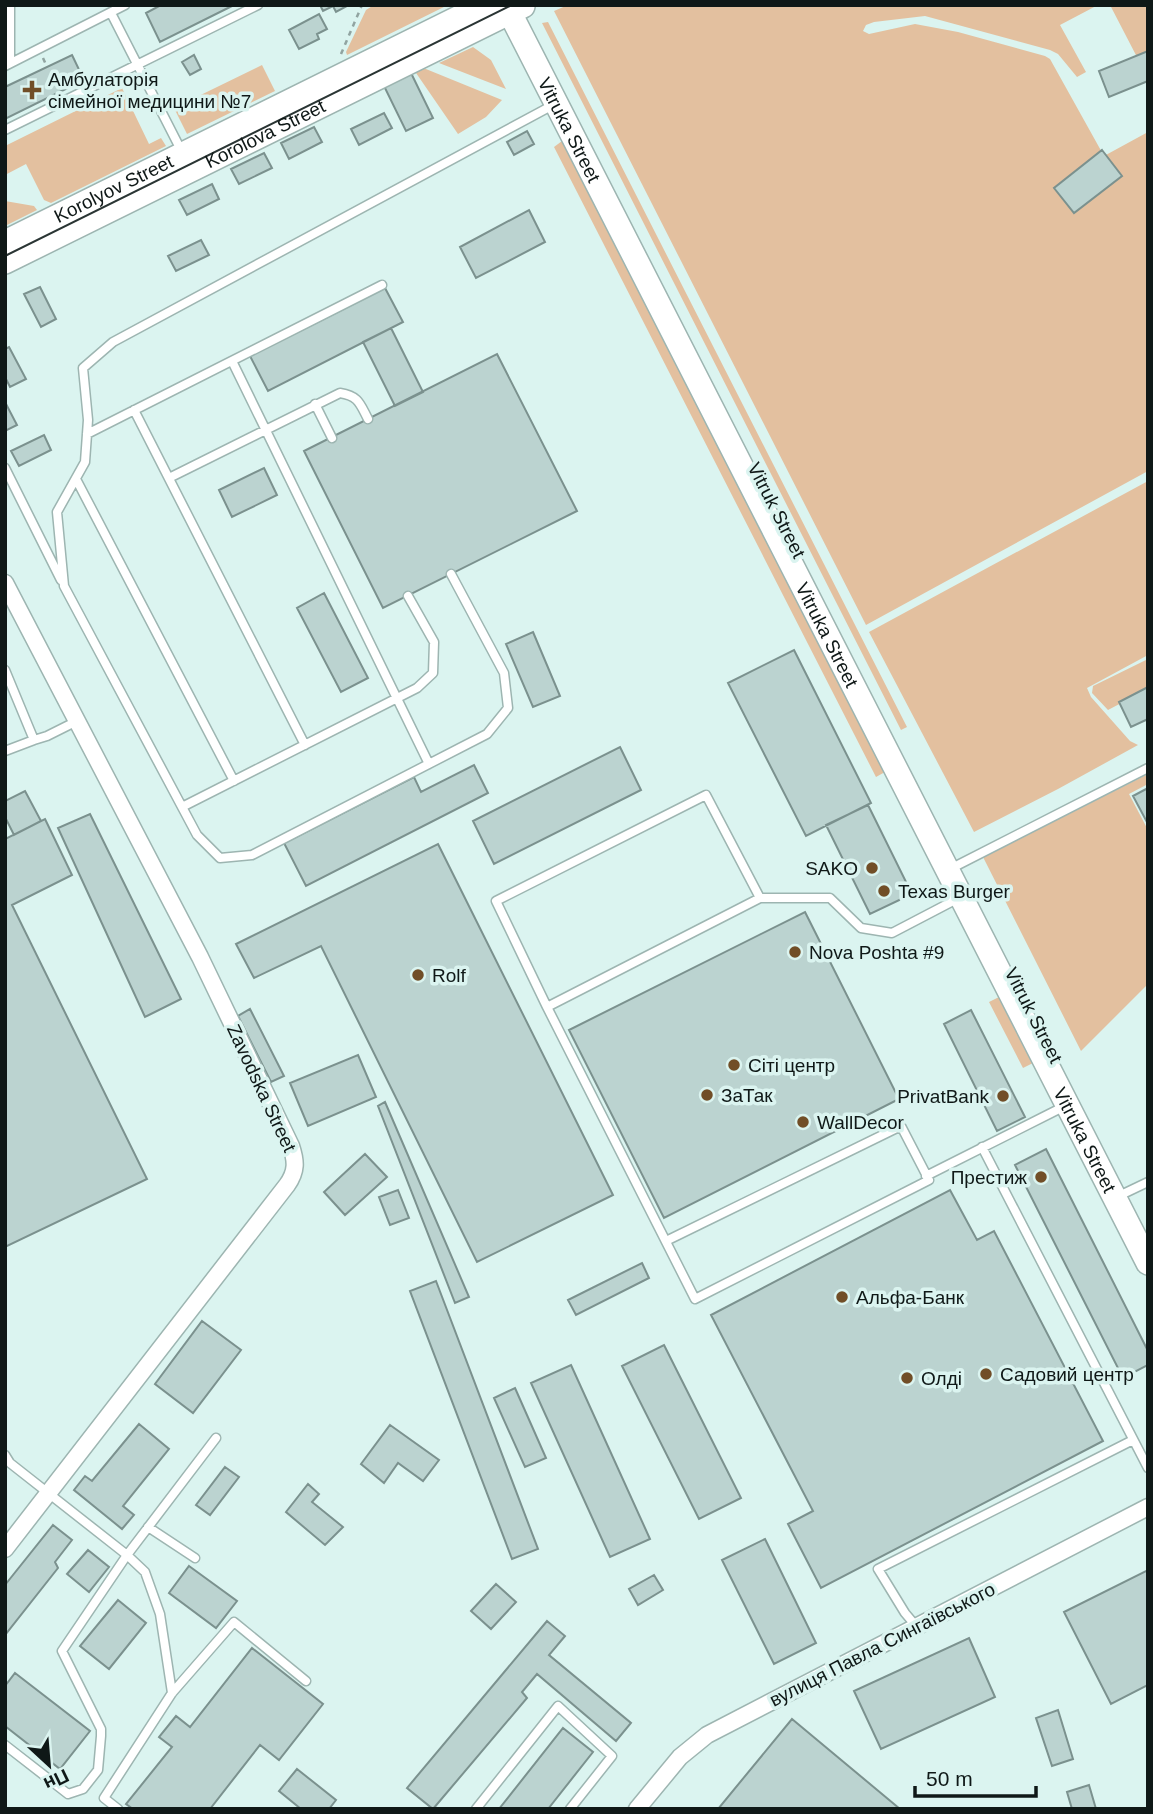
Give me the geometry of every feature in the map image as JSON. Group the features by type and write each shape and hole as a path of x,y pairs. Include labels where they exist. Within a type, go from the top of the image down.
{"main road":[{"name":"Korolyov Street","path":"5,242 187,162 484,5"},
{"name":"Korolova Street","path":"5,262 187,162 516,7"},
{"name":"Vitruka Street","path":"516,7 558,102 1072,1102 1148,1263"},
{"name":"Vitruk Street","path":"516,7 952,868"},
{"path":"1072,1102 1125,1193 1148,1239"}],"street":[{"name":"Zavodska Street","path":"5,583 200,957 291,1146 296,1164 295,1172 287,1185 5,1549"},
{"name":"вулиця Павла Сингаївського","path":"638,1809 680,1757 707,1735 1148,1507"}],"lane":[{"path":"10,5 8,64 124,6"},
{"path":"5,130 258,5"},
{"path":"111,13 187,162"},
{"path":"64,586 57,512 85,462 88,420 83,368 113,342 558,102"},
{"path":"87,434 383,285"},
{"path":"232,361 429,764"},
{"path":"169,478 340,393 352,395 368,419"},
{"path":"315,404 332,438"},
{"path":"134,410 305,745"},
{"path":"5,468 64,586 197,835 220,858 252,855 487,734 508,708 504,673 451,574"},
{"path":"76,479 234,781"},
{"path":"182,807 417,688 432,673 434,642 408,596"},
{"path":"5,670 34,740"},
{"path":"5,751 47,736 77,721"},
{"path":"952,868 1148,768"},
{"path":"666,1241 901,1126 929,1180 695,1299 547,1007 496,901 706,795 760,898"},
{"path":"547,1007 760,898 830,898 861,928 892,933 966,895"},
{"path":"926,1176 1072,1102"},
{"path":"982,1147 1148,1468"},
{"path":"1125,1193 1148,1182"},
{"path":"5,1745 68,1794 83,1789 99,1770 101,1728 62,1651 127,1555 216,1438"},
{"path":"916,1626 878,1569 1133,1440"},
{"path":"5,1455 10,1463 145,1572 160,1614 172,1693"},
{"path":"148,1527 195,1558"},
{"path":"118,1809 104,1798 172,1693 234,1622 306,1681"},
{"path":"477,1809 558,1706 612,1756 570,1809"}],"path":[{"path":"336,64 362,5"}],"shaded area":[{"path":"374,5 448,5 347,55 366,10"},
{"path":"568,5 1098,5 1060,25 1086,72 1077,77 1058,54 1050,50 925,16 874,22 866,25 863,31 869,34 915,24 958,32 1045,56 1050,59 1104,156 1148,132 1148,471 866,625 554,11"},
{"path":"1110,5 1148,5 1148,55 1138,59"},
{"path":"548,22 907,727 901,730 542,23"},
{"path":"473,47 491,60 506,89 439,63"},
{"path":"262,65 275,91 187,134 174,108"},
{"path":"421,67 502,100 486,117 458,134 414,70"},
{"path":"122,88 149,144 161,138 166,146 51,203 44,200 26,164 5,175 5,146"},
{"path":"562,141 566,143 885,772 876,777 554,147"},
{"path":"5,201 34,206 37,210 5,226"},
{"path":"1148,481 1148,655 1087,688 1091,697 1130,741 1138,745 974,832 869,632"},
{"path":"1148,659 1148,689 1108,710 1092,693 1093,686"},
{"path":"1148,774 1148,784 1129,794 1148,830 1148,984 1081,1051 983,857"},
{"path":"999,997 1033,1063 1023,1068 989,1002"}],"building":[{"path":"161,5 234,5 160,42 146,13"},
{"path":"320,5 347,6 336,12 333,6 323,11"},
{"path":"319,14 327,29 317,34 319,39 299,49 289,30"},
{"path":"1148,51 1148,81 1109,97 1099,71"},
{"path":"72,55 84,80 5,119 5,87"},
{"path":"194,55 201,69 190,75 182,62"},
{"path":"411,73 433,118 406,131 384,86"},
{"path":"384,113 392,128 359,145 351,129"},
{"path":"314,127 322,142 289,159 281,143"},
{"path":"527,131 534,144 514,155 507,142"},
{"path":"1102,150 1122,176 1074,213 1054,188"},
{"path":"264,153 272,168 239,184 231,169"},
{"path":"212,184 219,199 187,215 179,200"},
{"path":"529,210 545,242 476,278 460,247"},
{"path":"201,240 209,255 176,271 168,256"},
{"path":"40,287 56,319 41,327 24,294"},
{"path":"385,288 403,322 268,391 250,356"},
{"path":"391,328 423,392 395,406 363,342"},
{"path":"9,347 26,379 10,387 5,377 5,349"},
{"path":"497,354 577,511 383,608 304,451"},
{"path":"5,402 17,425 5,431"},
{"path":"44,435 51,450 19,466 11,451"},
{"path":"264,468 277,495 232,517 219,490"},
{"path":"324,593 368,678 341,692 297,608"},
{"path":"533,632 560,696 533,707 506,644"},
{"path":"794,650 871,803 806,836 728,683"},
{"path":"1148,687 1148,719 1131,727 1119,702"},
{"path":"620,747 641,790 494,864 473,821"},
{"path":"474,765 488,793 306,886 284,843 414,777 421,792"},
{"path":"1148,788 1148,824 1133,796"},
{"path":"25,791 41,821 14,835 5,817 5,801"},
{"path":"868,805 912,894 870,914 826,825"},
{"path":"90,814 181,999 145,1017 58,828"},
{"path":"45,819 72,875 12,905 147,1179 5,1247 5,839"},
{"path":"438,844 613,1195 477,1262 321,946 254,978 236,944"},
{"name":"Сіті центр","path":"805,912 899,1099 664,1218 569,1030"},
{"path":"250,1009 284,1076 271,1082 238,1016"},
{"path":"971,1010 1025,1117 997,1131 944,1024"},
{"path":"358,1055 376,1097 308,1126 290,1083"},
{"path":"385,1102 469,1297 455,1303 378,1106"},
{"path":"1046,1149 1148,1351 1148,1365 1123,1378 1015,1165"},
{"path":"365,1154 387,1177 345,1215 324,1192"},
{"path":"398,1190 409,1218 390,1225 379,1197"},
{"name":"Олді","path":"950,1190 977,1240 994,1231 1103,1441 821,1588 788,1524 813,1511 711,1315"},
{"path":"642,1263 649,1278 576,1315 568,1300"},
{"path":"436,1281 538,1549 512,1559 410,1291"},
{"path":"202,1321 241,1350 193,1413 155,1384"},
{"path":"664,1345 741,1498 699,1519 622,1366"},
{"path":"571,1365 650,1539 610,1557 531,1383"},
{"path":"515,1388 546,1458 525,1467 494,1398"},
{"path":"139,1424 169,1449 123,1506 134,1515 122,1529 74,1490 85,1476 92,1481"},
{"path":"390,1425 439,1460 423,1481 398,1463 384,1483 361,1464"},
{"path":"225,1467 239,1477 210,1515 196,1505"},
{"path":"308,1484 319,1494 312,1502 343,1527 325,1545 286,1512"},
{"path":"53,1525 72,1540 55,1562 58,1568 5,1635 5,1585"},
{"path":"765,1539 816,1643 774,1664 722,1560"},
{"path":"88,1550 109,1567 89,1592 67,1574"},
{"path":"189,1566 237,1601 216,1628 169,1593"},
{"path":"1148,1570 1148,1685 1111,1704 1064,1612"},
{"path":"654,1575 663,1590 638,1605 629,1589"},
{"path":"496,1584 516,1602 491,1629 471,1611"},
{"path":"118,1600 146,1623 109,1669 80,1646"},
{"path":"547,1621 565,1636 549,1655 631,1723 616,1741 537,1674 522,1692 527,1698 433,1809 407,1788"},
{"path":"969,1638 995,1697 881,1749 854,1691"},
{"path":"252,1648 323,1704 279,1760 260,1745 210,1809 133,1809 126,1804 172,1747 159,1737 176,1716 190,1727"},
{"path":"15,1673 90,1731 60,1769 5,1726 5,1686"},
{"path":"1058,1710 1073,1759 1052,1766 1036,1718"},
{"path":"792,1719 900,1809 718,1809"},
{"path":"563,1728 593,1752 548,1809 499,1809"},
{"path":"297,1769 336,1800 329,1809 301,1809 279,1791"},
{"path":"1089,1785 1096,1809 1072,1809 1067,1792"}],"tram line":[{"path":"5,256 512,5"}],"place":[{"name":"Амбулаторія сімейної медицини №7","path":"32,90"},
{"name":"SAKO","path":"872,868"},
{"name":"Texas Burger","path":"884,891"},
{"name":"Nova Poshta #9","path":"795,952"},
{"name":"Rolf","path":"418,975"},
{"name":"Сіті центр","path":"734,1065"},
{"name":"ЗаТак","path":"707,1095"},
{"name":"PrivatBank","path":"1003,1096"},
{"name":"WallDecor","path":"803,1122"},
{"name":"Престиж","path":"1041,1177"},
{"name":"Альфа-Банк","path":"842,1297"},
{"name":"Садовий центр","path":"986,1374"},
{"name":"Олді","path":"907,1378"}]}
